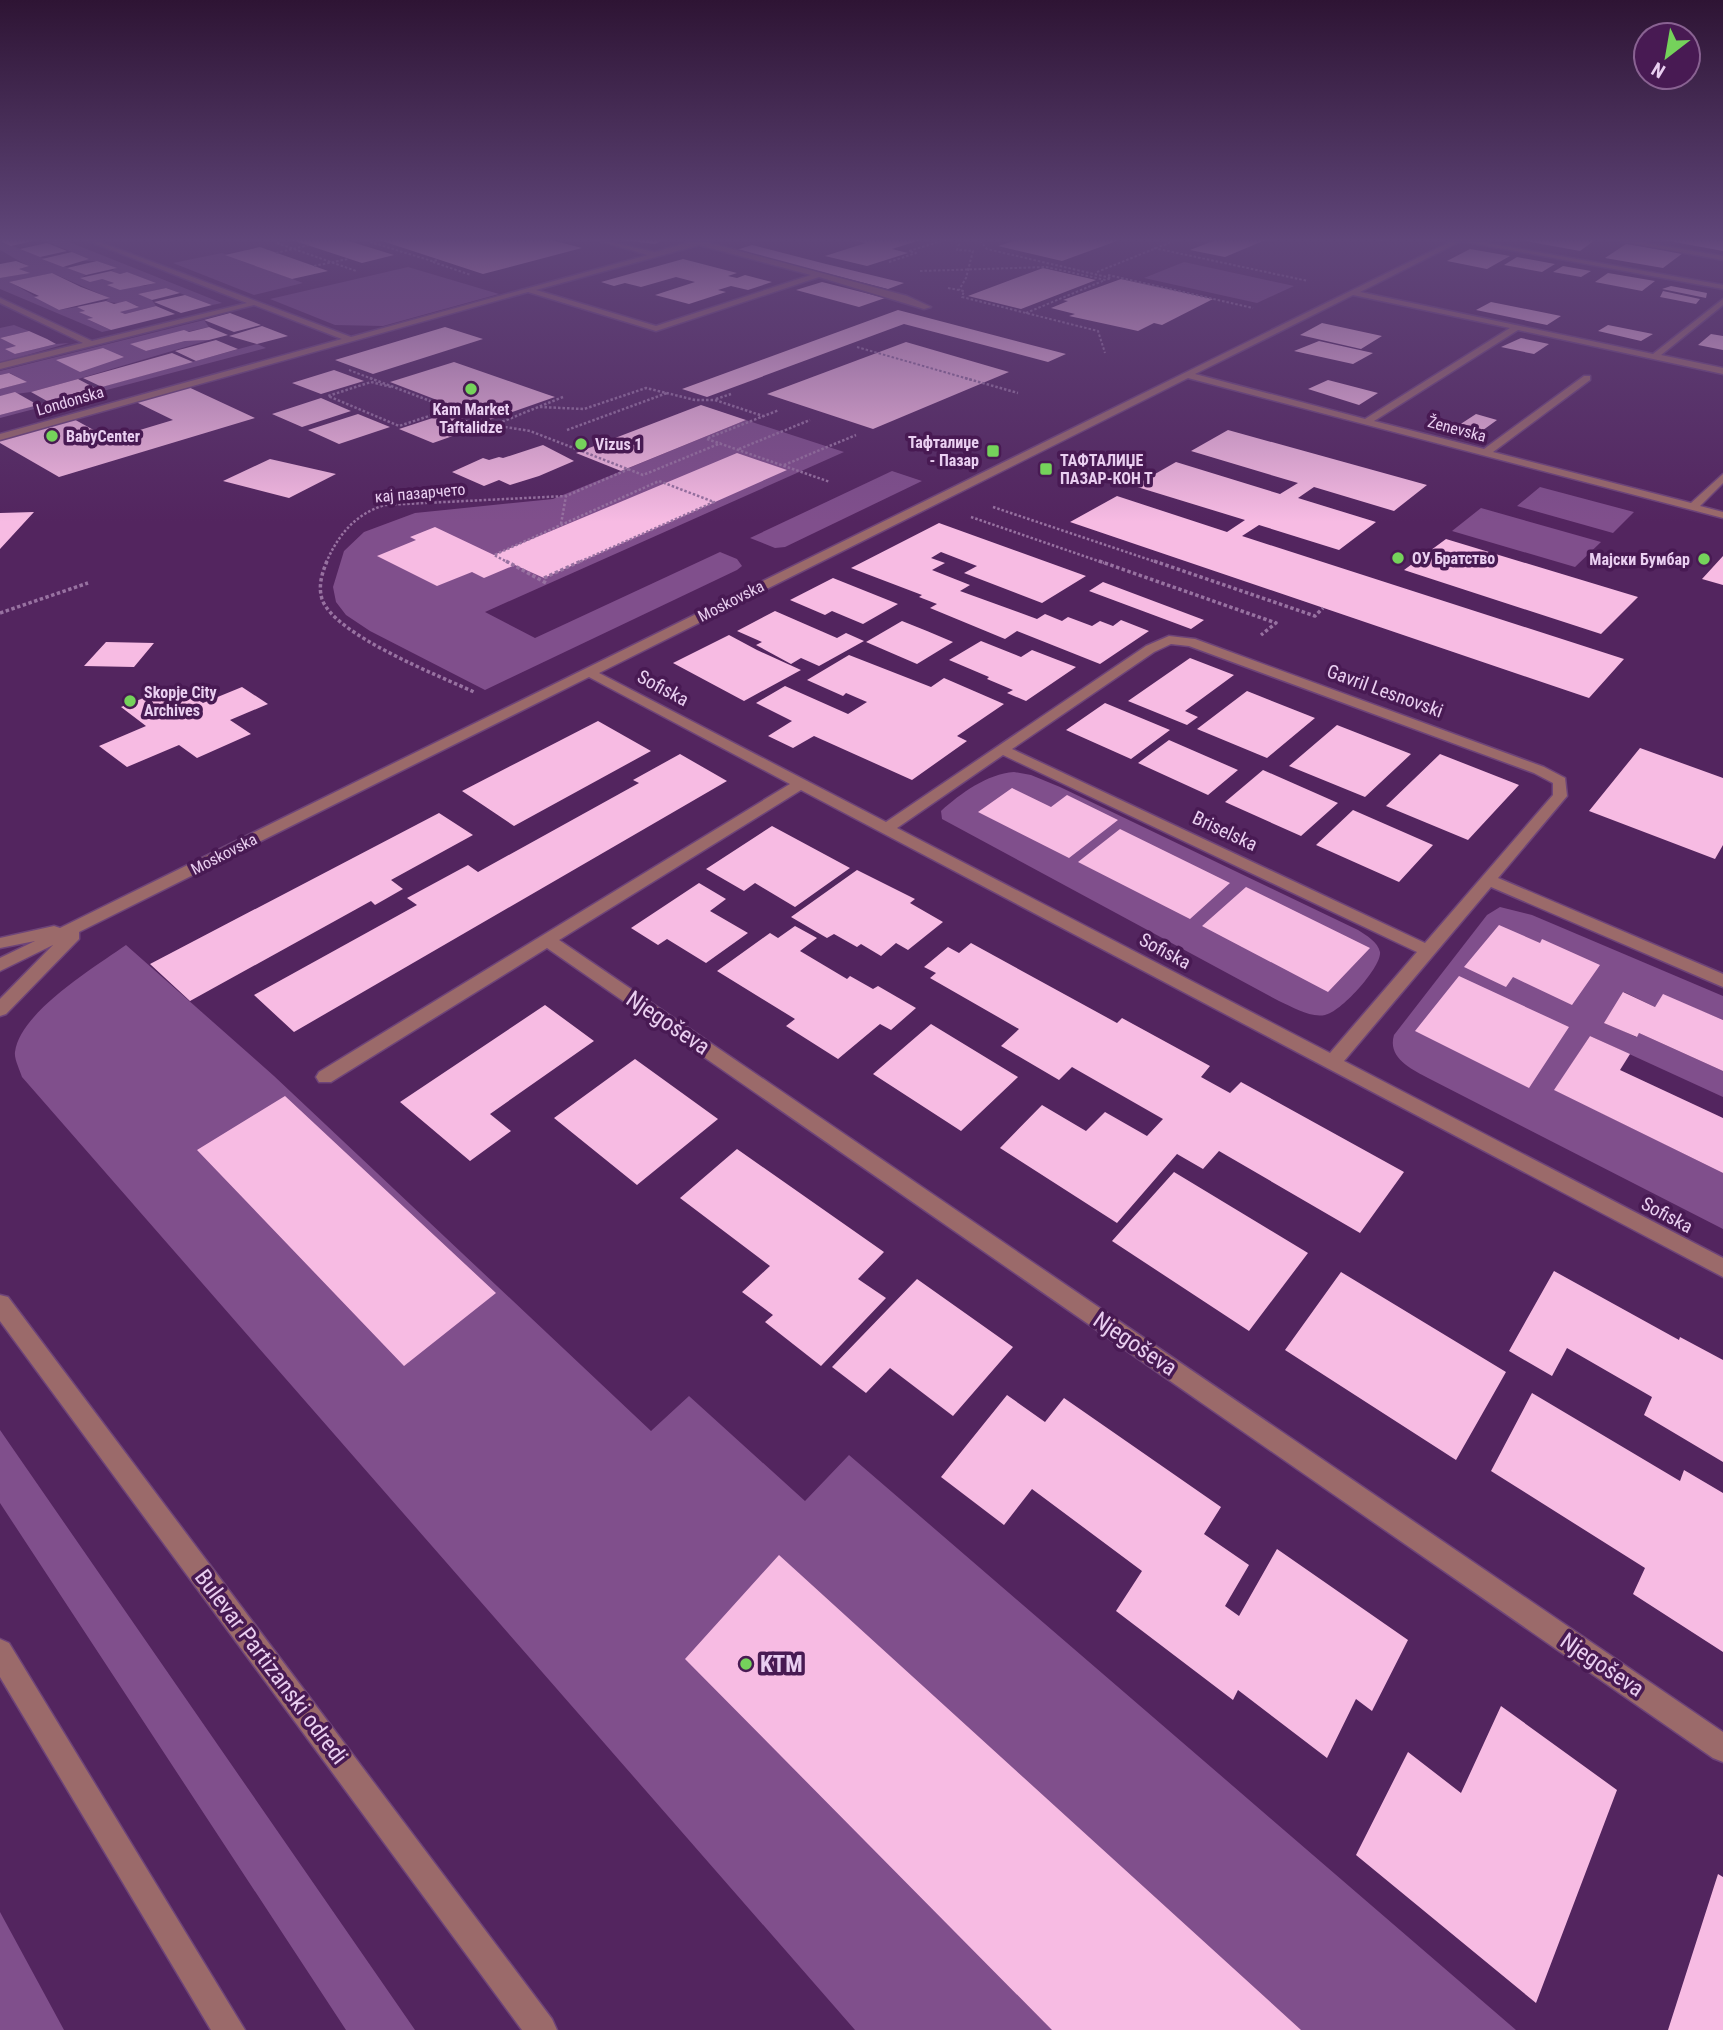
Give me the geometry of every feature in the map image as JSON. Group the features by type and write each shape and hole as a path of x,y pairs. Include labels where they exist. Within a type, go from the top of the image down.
{"street":[{"path":"69,333 90,343"},
{"path":"0,366 132,333"},
{"path":"330,333 349,340"},
{"name":"Londonska","path":"0,437 375,333"},
{"name":"Moskovska","path":"0,965 1268,333"},
{"path":"1366,422 1508,333"},
{"path":"1539,333 1723,371"},
{"path":"1655,356 1684,333"},
{"name":"Ženevska","path":"1184,374 1723,515"},
{"path":"1485,453 1587,378"},
{"path":"1693,507 1723,477"},
{"name":"Gavril Lesnovski","path":"886,829 1150,649 1169,640 1191,642 1232,656 1539,770 1560,781 1560,796 1332,1063"},
{"name":"Sofiska","path":"588,672 1723,1268"},
{"name":"Briselska","path":"1003,750 1428,951"},
{"path":"325,1077 801,784"},
{"path":"1488,880 1723,981"},
{"path":"0,943 85,924"},
{"path":"0,1010 85,924"},
{"name":"Njegoševa","path":"547,940 1723,1748"},
{"name":"Bulevar Partizanski odredi","path":"0,1304 541,2030"},
{"path":"0,1652 229,2030"}],"path":[{"path":"1099,333 1105,353"},
{"path":"857,347 1018,393"},
{"path":"303,352 493,425 530,431 714,502 544,578"},
{"path":"392,386 387,388 372,382 328,396 399,426 450,409"},
{"path":"540,407 584,409 646,388 695,400 715,400 763,416"},
{"path":"567,430 667,393"},
{"path":"715,400 731,394"},
{"path":"493,425 563,397"},
{"path":"779,410 708,439 830,482"},
{"path":"738,450 810,420"},
{"path":"783,466 856,435"},
{"path":"643,475 721,443"},
{"name":"кај пазарчето","path":"513,710 402,657 344,625 323,601 320,590 328,556 341,533 370,508 566,496 629,469"},
{"path":"548,584 494,555 659,481"},
{"path":"561,525 566,496"},
{"path":"983,504 1315,615 1323,608"},
{"path":"968,516 1276,623 1232,656"},
{"path":"0,613 88,583"}],"shaded area":[{"path":"0,333 22,333 0,338"},
{"path":"153,333 183,333 131,344 146,351 185,341 209,340 31,392 0,396 0,389 26,382 10,373 0,375 0,371"},
{"path":"0,338 16,346 15,354 69,343 0,363"},
{"path":"257,344 266,348 0,418 0,415"},
{"path":"746,420 844,452 485,612 535,638 720,552 737,559 742,566 485,690 370,631 346,615 336,602 333,587 344,551 364,532 415,513 553,499"},
{"path":"892,471 922,481 785,547 775,548 750,538"},
{"path":"1540,487 1634,512 1613,533 1517,506"},
{"path":"1481,508 1601,542 1575,567 1452,531"},
{"path":"1014,772 1031,775 1060,787 1358,930 1377,945 1379,959 1367,978 1340,1006 1325,1015 1308,1013 1279,1001 942,819 941,811 966,791 994,776"},
{"path":"1500,907 1532,915 1723,996 1723,1020 1663,995 1655,1007 1624,992 1605,1022 1636,1037 1639,1033 1723,1071 1723,1097 1590,1036 1555,1090 1723,1173 1723,1229 1428,1078 1408,1067 1397,1056 1393,1043 1394,1035 1487,915"},
{"path":"126,945 274,1076 651,1431 689,1396 805,1501 849,1455 1516,2030 855,2030 22,1077 15,1052 30,1021 61,992"},
{"path":"0,1430 415,2030 346,2030 0,1503"},
{"path":"0,1912 64,2030 0,2030"}],"building":[{"path":"33,333 56,344 15,354 5,349 16,346 0,338"},
{"path":"173,333 228,335 209,340 185,341 146,351 130,344"},
{"path":"240,333 280,333 288,336 257,344 229,336"},
{"path":"426,333 463,333 483,339 373,374 335,360"},
{"path":"836,333 880,333 707,397 682,389"},
{"path":"937,333 985,333 1066,354 1048,362"},
{"path":"1304,333 1367,333 1382,336 1361,349 1300,335"},
{"path":"1605,333 1653,334 1641,341"},
{"path":"1711,334 1723,336 1723,350 1698,345"},
{"path":"1521,338 1549,344 1534,354 1501,347"},
{"path":"216,340 238,349 196,361 175,351"},
{"path":"1319,341 1373,353 1353,364 1294,351"},
{"path":"906,342 1009,372 873,429 767,394"},
{"path":"103,348 124,357 80,372 56,360"},
{"path":"172,353 193,362 102,387 83,378"},
{"path":"454,362 555,397 489,420 390,382"},
{"path":"334,370 364,381 321,394 292,383"},
{"path":"9,373 27,382 0,389 0,375"},
{"path":"78,379 95,388 47,401 31,392"},
{"path":"1328,380 1378,393 1359,405 1308,389"},
{"path":"184,385 255,418 59,477 0,443 0,438 70,417 110,439 173,420 132,400"},
{"path":"15,392 38,405 0,415 0,396"},
{"path":"321,398 351,411 302,427 272,414"},
{"path":"701,405 746,420 621,471 576,453"},
{"path":"448,413 481,426 433,443 399,429"},
{"path":"358,414 390,427 339,444 308,430"},
{"path":"1476,414 1497,420 1479,433 1456,427"},
{"path":"1228,430 1427,485 1394,511 1314,487 1298,498 1376,522 1339,550 1259,525 1242,536 1624,659 1589,698 1070,522 1117,496 1227,532 1245,520 1134,486 1176,462 1280,494 1298,483 1191,451"},
{"path":"543,445 574,461 510,485 499,480 484,486 452,472 483,458 503,458"},
{"path":"737,453 787,470 544,578 515,565 484,578 472,572 437,586 377,556 416,540 410,537 435,527 494,555"},
{"path":"270,459 336,474 289,498 223,481"},
{"path":"34,512 0,549 0,513"},
{"path":"939,523 1086,576 1042,603 964,573 977,566 941,552 931,558 945,563 932,570 970,585 960,591 1037,619 1045,614 1062,621 1068,617 1092,626 1100,621 1113,626 1121,620 1149,631 1100,664 1017,631 1005,639 930,608 937,604 919,597 922,595 851,568"},
{"path":"1446,539 1638,597 1601,634 1404,570"},
{"path":"1723,556 1723,585 1702,579"},
{"path":"833,578 898,604 863,624 832,611 825,615 790,600"},
{"path":"1103,582 1204,620 1191,629 1089,591"},
{"path":"775,611 837,638 846,633 864,641 819,666 801,658 791,664 756,645 762,642 737,631"},
{"path":"902,621 953,642 917,664 866,642"},
{"path":"729,635 801,670 744,701 673,663"},
{"path":"981,641 1021,657 1032,650 1076,667 1026,701 1007,693 1013,690 987,679 989,677 949,660"},
{"path":"106,642 154,643 134,667 84,666"},
{"path":"849,655 931,687 944,678 1004,704 957,736 967,741 912,780 814,736 793,748 768,736 792,721 756,703 785,686 848,714 867,702 846,693 843,696 807,680"},
{"path":"1190,658 1234,675 1185,711 1198,717 1187,725 1128,701"},
{"path":"176,685 203,703 242,687 268,704 230,720 251,734 197,758 179,745 127,767 99,746 146,726 121,707"},
{"path":"1247,691 1315,718 1267,758 1197,729"},
{"path":"1105,703 1170,730 1131,759 1066,730"},
{"path":"598,721 651,751 514,826 462,791"},
{"path":"1337,725 1411,754 1365,797 1289,766"},
{"path":"1169,740 1238,770 1208,795 1138,763"},
{"path":"1640,748 1723,778 1723,845 1715,859 1589,811"},
{"path":"680,754 727,781 294,1032 254,995 417,905 407,898 468,865 478,872 639,783 633,780"},
{"path":"1440,754 1519,785 1468,840 1386,806"},
{"path":"1263,770 1338,803 1301,836 1225,802"},
{"path":"1012,788 1051,807 1067,795 1118,820 1069,858 978,812"},
{"path":"1353,810 1433,845 1399,882 1316,845"},
{"path":"439,813 473,835 391,880 403,889 375,905 371,901 190,1001 150,964"},
{"path":"772,826 850,868 795,907 755,883 744,891 706,869"},
{"path":"1120,829 1230,883 1190,919 1078,862"},
{"path":"857,870 915,899 910,903 943,922 908,950 896,943 881,956 861,944 857,947 834,934 827,938 791,917"},
{"path":"699,883 726,899 710,911 748,933 706,963 667,939 658,945 631,928"},
{"path":"1246,887 1370,948 1328,992 1202,926"},
{"path":"1499,925 1540,943 1542,939 1600,965 1572,1005 1513,977 1506,987 1464,967"},
{"path":"795,926 817,938 800,951 847,979 850,976 873,989 878,986 916,1008 891,1030 880,1024 838,1059 786,1026 795,1019 717,971 770,933 778,938"},
{"path":"971,943 1117,1023 1122,1018 1210,1066 1201,1077 1230,1093 1241,1082 1404,1172 1360,1233 1219,1151 1203,1169 1177,1154 1117,1223 1000,1148 1042,1105 1086,1131 1105,1112 1147,1136 1163,1119 1072,1067 1059,1080 1001,1046 1019,1029 930,978 936,973 924,967 948,947 959,953"},
{"path":"1459,976 1569,1027 1529,1088 1415,1031"},
{"path":"1623,992 1655,1007 1663,994 1723,1020 1723,1071 1639,1033 1637,1037 1604,1023"},
{"path":"545,1005 594,1041 490,1114 511,1131 470,1161 400,1102"},
{"path":"931,1024 1018,1077 961,1131 873,1074"},
{"path":"1590,1036 1630,1054 1620,1070 1723,1118 1723,1173 1554,1090"},
{"path":"635,1059 718,1119 637,1185 554,1118"},
{"path":"285,1096 496,1293 404,1366 197,1150"},
{"path":"737,1149 884,1252 858,1279 886,1298 821,1366 765,1322 773,1315 742,1292 770,1266 680,1198"},
{"path":"1174,1172 1308,1253 1249,1331 1112,1241"},
{"path":"1554,1271 1679,1340 1680,1337 1723,1360 1723,1462 1644,1415 1652,1397 1567,1348 1552,1376 1509,1351"},
{"path":"1341,1272 1506,1372 1456,1460 1285,1350"},
{"path":"917,1279 1013,1347 953,1416 890,1368 866,1393 832,1367"},
{"path":"1532,1393 1680,1481 1684,1470 1723,1493 1723,1652 1633,1594 1645,1568 1491,1471"},
{"path":"1007,1395 1045,1422 1064,1398 1221,1507 1204,1534 1249,1565 1225,1606 1239,1616 1277,1549 1408,1640 1372,1711 1356,1699 1327,1758 1238,1690 1233,1700 1116,1611 1142,1571 1032,1489 1004,1525 941,1477"},
{"path":"779,1555 1301,2030 1052,2030 685,1659"},
{"path":"1501,1706 1617,1790 1536,2003 1356,1855 1408,1752 1461,1793"},
{"path":"1718,1874 1723,1877 1723,2030 1668,2030"}],"place":[{"name":"Kam Market Taftalidze","path":"471,389"},
{"name":"BabyCenter","path":"52,436"},
{"name":"Vizus 1","path":"581,444"},
{"name":"Тафталиџе - Пазар","path":"993,451"},
{"name":"ТАФТАЛИЏЕ ПАЗАР-КОН Т","path":"1046,469"},
{"name":"ОУ Братство","path":"1398,558"},
{"name":"Мајски Бумбар","path":"1704,559"},
{"name":"Skopje City Archives","path":"130,701"},
{"name":"KTM","path":"746,1664"}]}
